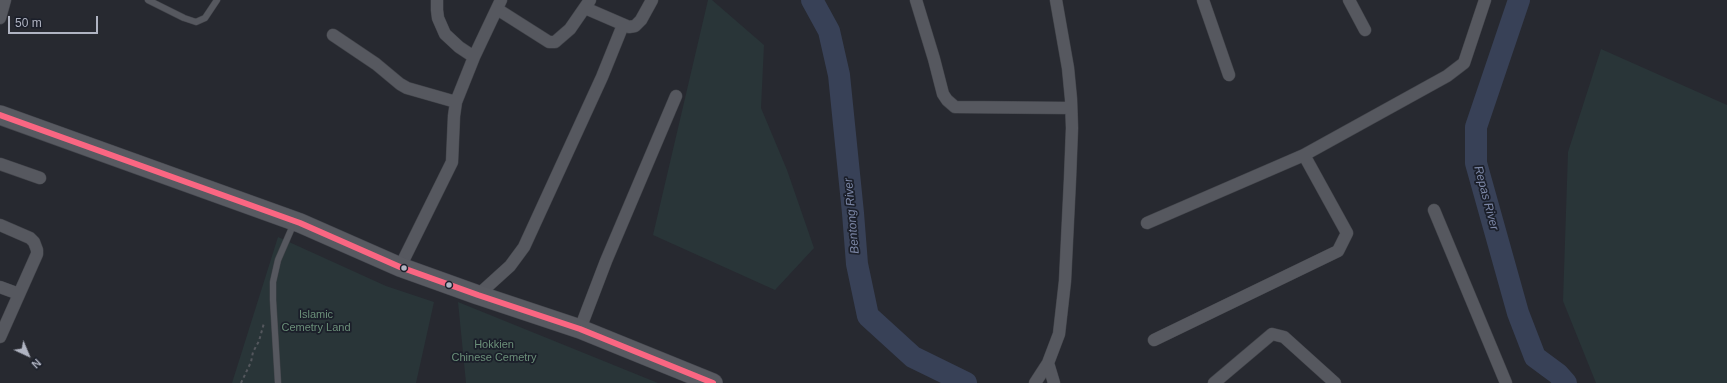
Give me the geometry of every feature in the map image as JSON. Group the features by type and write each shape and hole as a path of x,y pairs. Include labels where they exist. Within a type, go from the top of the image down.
{"main road":[{"path":"0,115 294,221 400,267 580,329 713,383"}],"street":[{"path":"0,18 5,0"},
{"path":"437,0 436,10 445,34 459,47 474,57"},
{"path":"400,267 452,162 456,102 474,57 499,5 549,42 555,42 565,35 588,4 629,27 635,26 641,20 652,0"},
{"path":"916,0 943,94 955,107 1071,108"},
{"path":"1035,383 1048,363 1059,334 1072,153 1068,68 1056,0"},
{"path":"1203,0 1229,75"},
{"path":"1349,0 1365,30"},
{"path":"1147,224 1304,155 1447,76 1464,63 1485,0"},
{"path":"478,295 510,266 524,247 602,77 623,25"},
{"path":"333,36 376,64 407,88 456,102"},
{"path":"580,329 606,261 676,96"},
{"path":"1154,340 1338,251 1347,233 1304,155"},
{"path":"0,164 40,178"},
{"path":"1434,210 1506,383"},
{"path":"0,225 30,238 34,242 37,250 37,254 0,337"},
{"path":"0,287 19,294"},
{"path":"1214,383 1272,334 1284,337 1335,383"},
{"path":"1048,363 1054,383"}],"lane":[{"path":"148,0 184,18 196,22 205,18 217,0"},
{"path":"278,383 273,282 278,260 294,221"}],"path":[{"path":"241,383 251,362 253,352 265,322"}],"green space":[{"path":"708,0 712,0 764,45 761,108 787,170 814,248 775,290 653,235"},
{"path":"1601,49 1727,105 1727,383 1596,383 1563,301 1568,152"},
{"name":"Islamic Cemetry Land","path":"278,237 386,286 434,302 416,383 232,383"},
{"name":"Hokkien Chinese Cemetry","path":"458,302 658,383 466,383"}],"waterway":[{"name":"Bentong River","path":"812,0 829,31 839,75 857,264 868,316 913,357 966,383"},
{"name":"Repas River","path":"1519,0 1476,127 1476,163 1518,313 1535,357 1558,374 1566,383"}],"transit line":[{"path":"0,115 300,223 400,267 580,329 713,383"}]}
